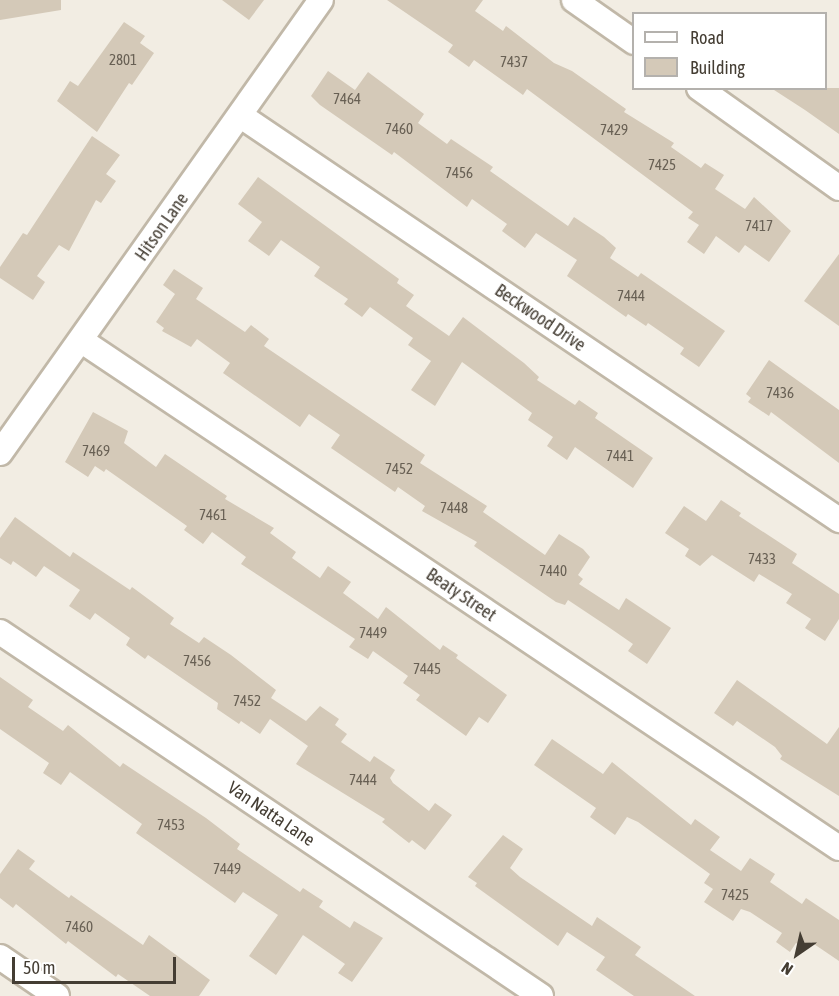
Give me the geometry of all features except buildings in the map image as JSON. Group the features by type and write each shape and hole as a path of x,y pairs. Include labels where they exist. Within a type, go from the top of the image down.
{"street":[{"name":"Hitson Lane","path":"0,453 82,341 321,0"},
{"path":"574,0 632,41"},
{"path":"702,90 839,188"},
{"name":"Beckwood Drive","path":"241,116 839,520"},
{"name":"Beaty Street","path":"82,341 839,848"},
{"name":"Van Natta Lane","path":"0,632 541,996"},
{"path":"0,957 57,996"}]}
